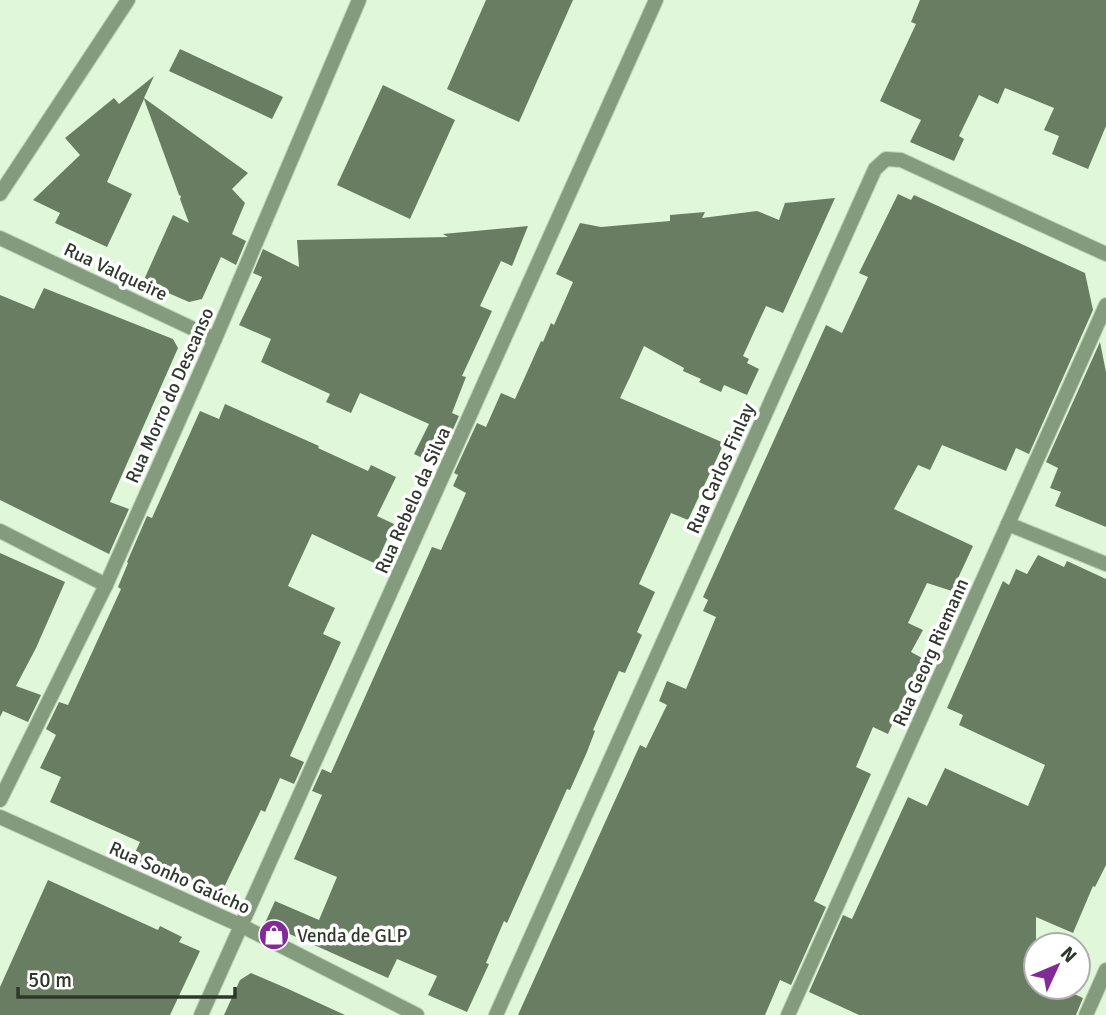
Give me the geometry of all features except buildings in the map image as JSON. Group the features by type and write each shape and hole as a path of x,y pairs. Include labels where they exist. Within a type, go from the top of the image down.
{"street":[{"path":"0,194 128,0"},
{"name":"Rua Morro do Descanso","path":"0,800 106,585 215,339 359,0"},
{"name":"Rua Rebelo da Silva","path":"201,1015 656,0"},
{"name":"Rua Carlos Finlay","path":"496,1015 875,169 886,159 901,160 1106,254"},
{"name":"Rua Valqueire","path":"0,238 215,339"},
{"name":"Rua Georg Riemann","path":"788,1015 1106,305"},
{"path":"1008,524 1106,564"},
{"path":"0,531 106,585"},
{"name":"Rua Sonho Gaúcho","path":"0,817 242,926 418,1015"},
{"path":"1086,1015 1106,970"}],"place":[{"name":"Venda de GLP","path":"274,935"}]}
